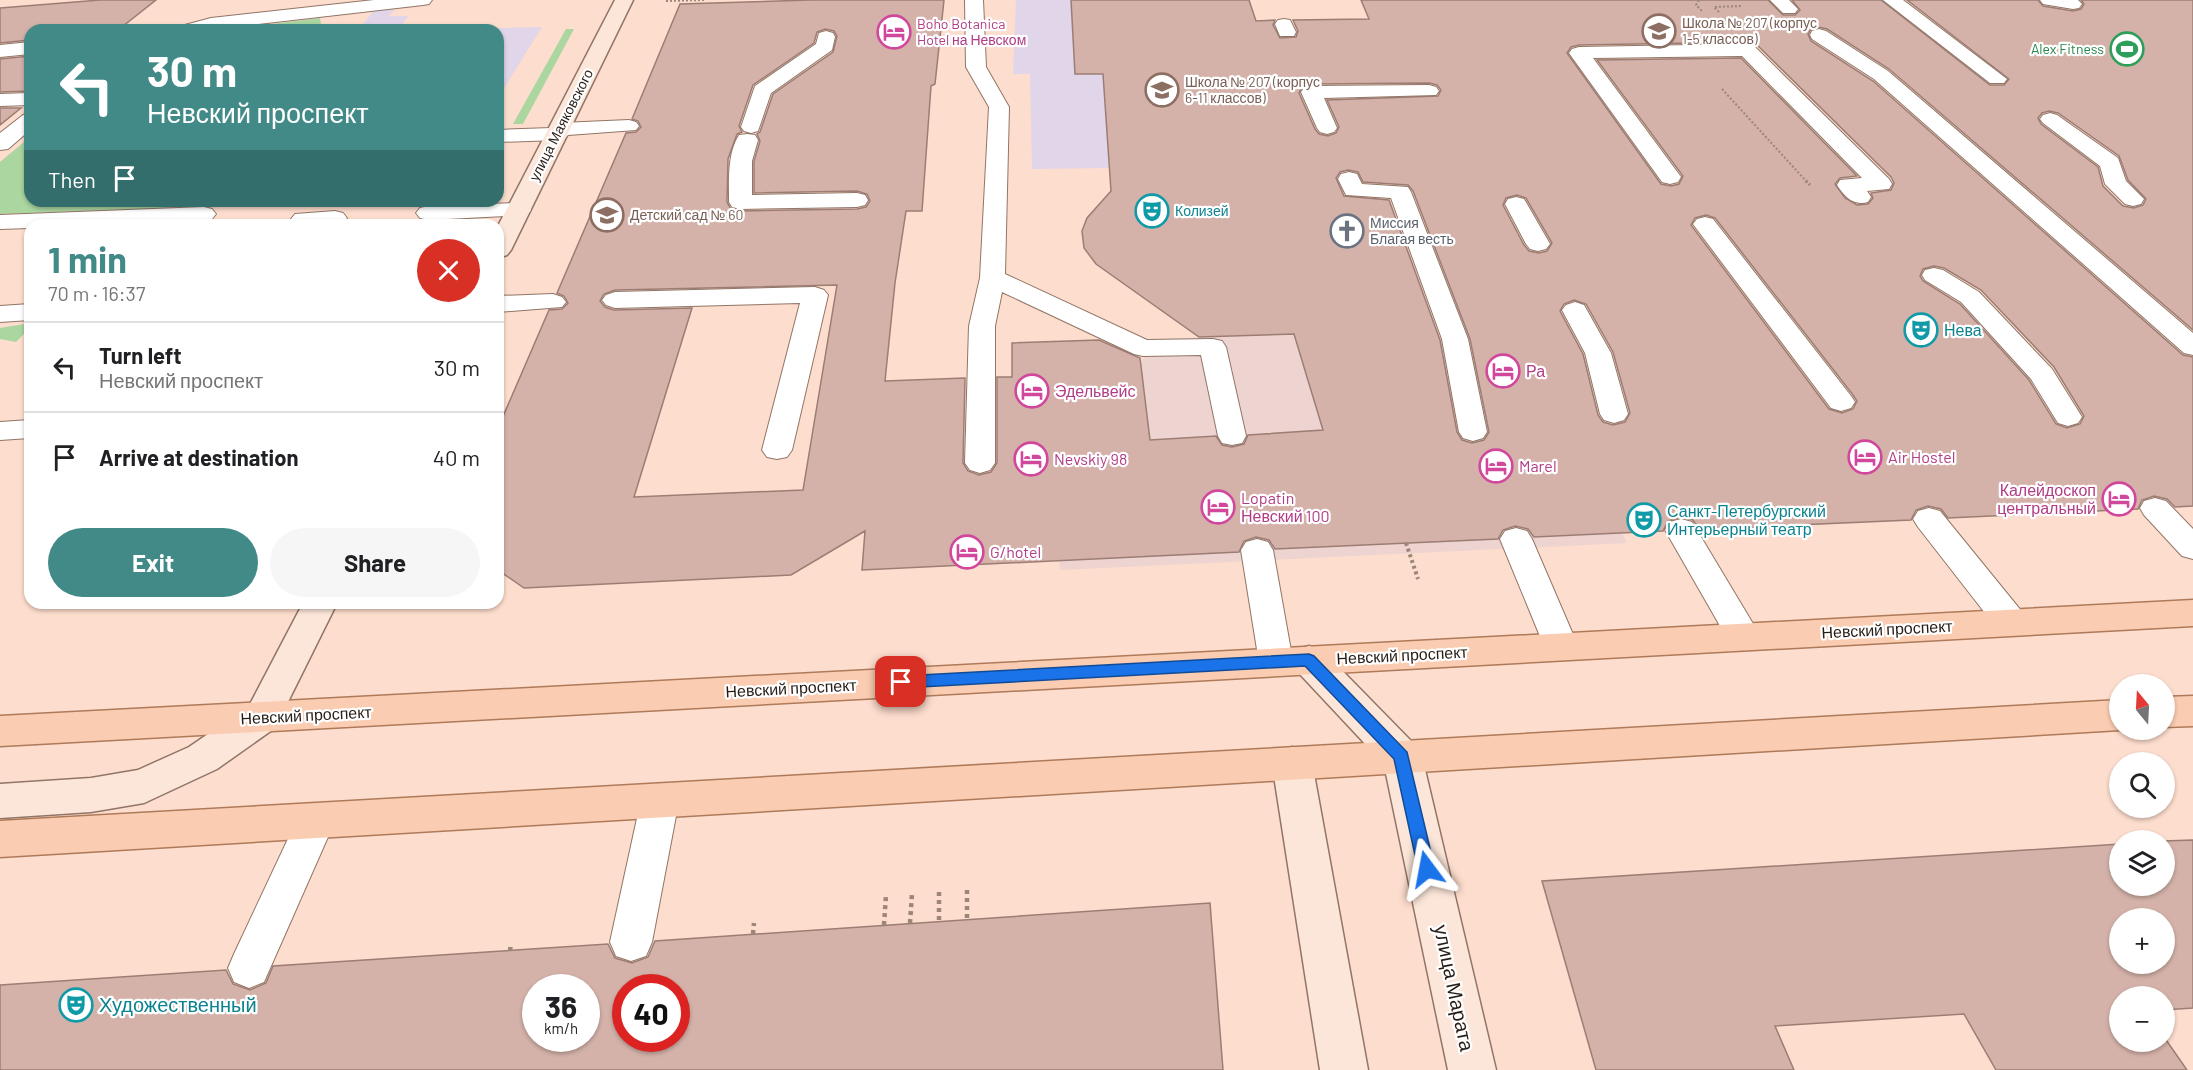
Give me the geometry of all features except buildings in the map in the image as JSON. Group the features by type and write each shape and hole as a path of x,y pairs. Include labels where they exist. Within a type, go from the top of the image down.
{"main road":[{"name":"улица Маяковского","path":"504,239 624,0"},
{"path":"0,801 91,795 144,786 203,759 262,717 317,609"},
{"name":"Невский проспект","path":"0,731 2193,613"},
{"path":"1292,661 1402,757"},
{"path":"2175,712 2193,711"},
{"path":"0,839 2109,716"},
{"name":"улица Марата","path":"1402,757 1472,1070"},
{"path":"1292,763 1344,1070"}],"lane":[{"path":"208,24 423,0"},
{"path":"974,0 976,67 999,107 992,278 982,326 980,463"},
{"path":"1892,0 1997,79"},
{"path":"2049,0 2073,4"},
{"path":"340,8 345,21 343,24"},
{"path":"1819,35 1881,75 2193,347"},
{"path":"826,37 825,46 762,90 747,128 741,161 740,202 856,200"},
{"path":"1670,177 1579,53 1619,48 1687,51 1747,50 1881,184 1854,191"},
{"path":"0,51 24,49"},
{"path":"1303,70 1327,128"},
{"path":"1311,92 1428,91"},
{"path":"0,100 24,99"},
{"path":"2050,119 2110,163 2116,184 2133,199"},
{"path":"0,144 24,124"},
{"path":"504,136 629,126"},
{"path":"1349,179 1354,190 1400,192 1455,339 1473,432"},
{"path":"1516,204 1538,244"},
{"path":"428,213 519,210"},
{"path":"68,219 204,213"},
{"path":"303,219 335,218"},
{"path":"0,222 24,221"},
{"path":"1704,224 1841,402"},
{"path":"1934,275 1970,297 2042,375 2068,417"},
{"path":"992,278 1143,348 1213,347 1232,436"},
{"path":"615,300 815,295 777,450"},
{"path":"504,304 553,302"},
{"path":"1575,310 1598,353 1614,414"},
{"path":"0,314 24,312"},
{"path":"0,430 24,429"},
{"path":"2155,508 2193,548"},
{"path":"1929,519 2011,622"},
{"path":"1681,530 1743,636"},
{"path":"1516,539 1561,646"},
{"path":"1257,550 1292,661"},
{"path":"631,942 660,800"},
{"path":"249,968 316,821"}],"path":[{"path":"666,1 704,0"},
{"path":"1687,51 1811,186 1854,191"},
{"path":"1406,543 1418,579"},
{"path":"967,890 967,919"},
{"path":"939,892 939,921"},
{"path":"910,923 912,894"},
{"path":"884,925 886,896"},
{"path":"753,934 754,923"},
{"path":"510,951 511,943"}],"shaded area":[{"name":"Школа № 207 (корпус 6-11 классов)","path":"1016,0 1249,0 1272,71 1107,131 1109,168 1032,169 1030,74 1013,74"},
{"path":"374,10 395,10 389,16 408,16 403,24 364,24"},
{"path":"542,27 504,88 504,28"},
{"path":"1475,246 1627,543 1060,570 1059,560 1081,362 1141,362 1157,339 1260,335 1253,317 1438,341 1465,340 1424,248"}],"green space":[{"path":"320,18 321,24 272,24"},
{"path":"566,29 574,29 523,124 513,124"},
{"path":"24,142 24,207 172,207 0,214 0,162"},
{"path":"24,324 24,334 16,342 0,339 0,328"}],"place":[{"name":"Школа № 207 (корпус 1-5 классов)","path":"1659,31"},
{"name":"Boho Botanica Hotel на Невском","path":"894,32"},
{"name":"Alex Fitness","path":"2127,49"},
{"name":"Школа № 207 (корпус 6-11 классов)","path":"1162,90"},
{"name":"Колизей","path":"1152,211"},
{"name":"Детский сад № 60","path":"607,215"},
{"name":"Миссия Благая весть","path":"1347,231"},
{"name":"Нева","path":"1921,330"},
{"name":"Ра","path":"1503,371"},
{"name":"Эдельвейс","path":"1032,391"},
{"name":"Air Hostel","path":"1865,457"},
{"name":"Nevskiy 98","path":"1031,459"},
{"name":"Marel","path":"1496,466"},
{"name":"Калейдоскоп центральный","path":"2119,499"},
{"name":"Lopatin Невский 100","path":"1218,507"},
{"name":"Санкт-Петербургский Интерьерный театр","path":"1644,520"},
{"name":"G/hotel","path":"967,552"},
{"name":"Художественный","path":"76,1005"}],"route":[{"path":"901,682 1309,660 1402,757 1427,869"}]}
